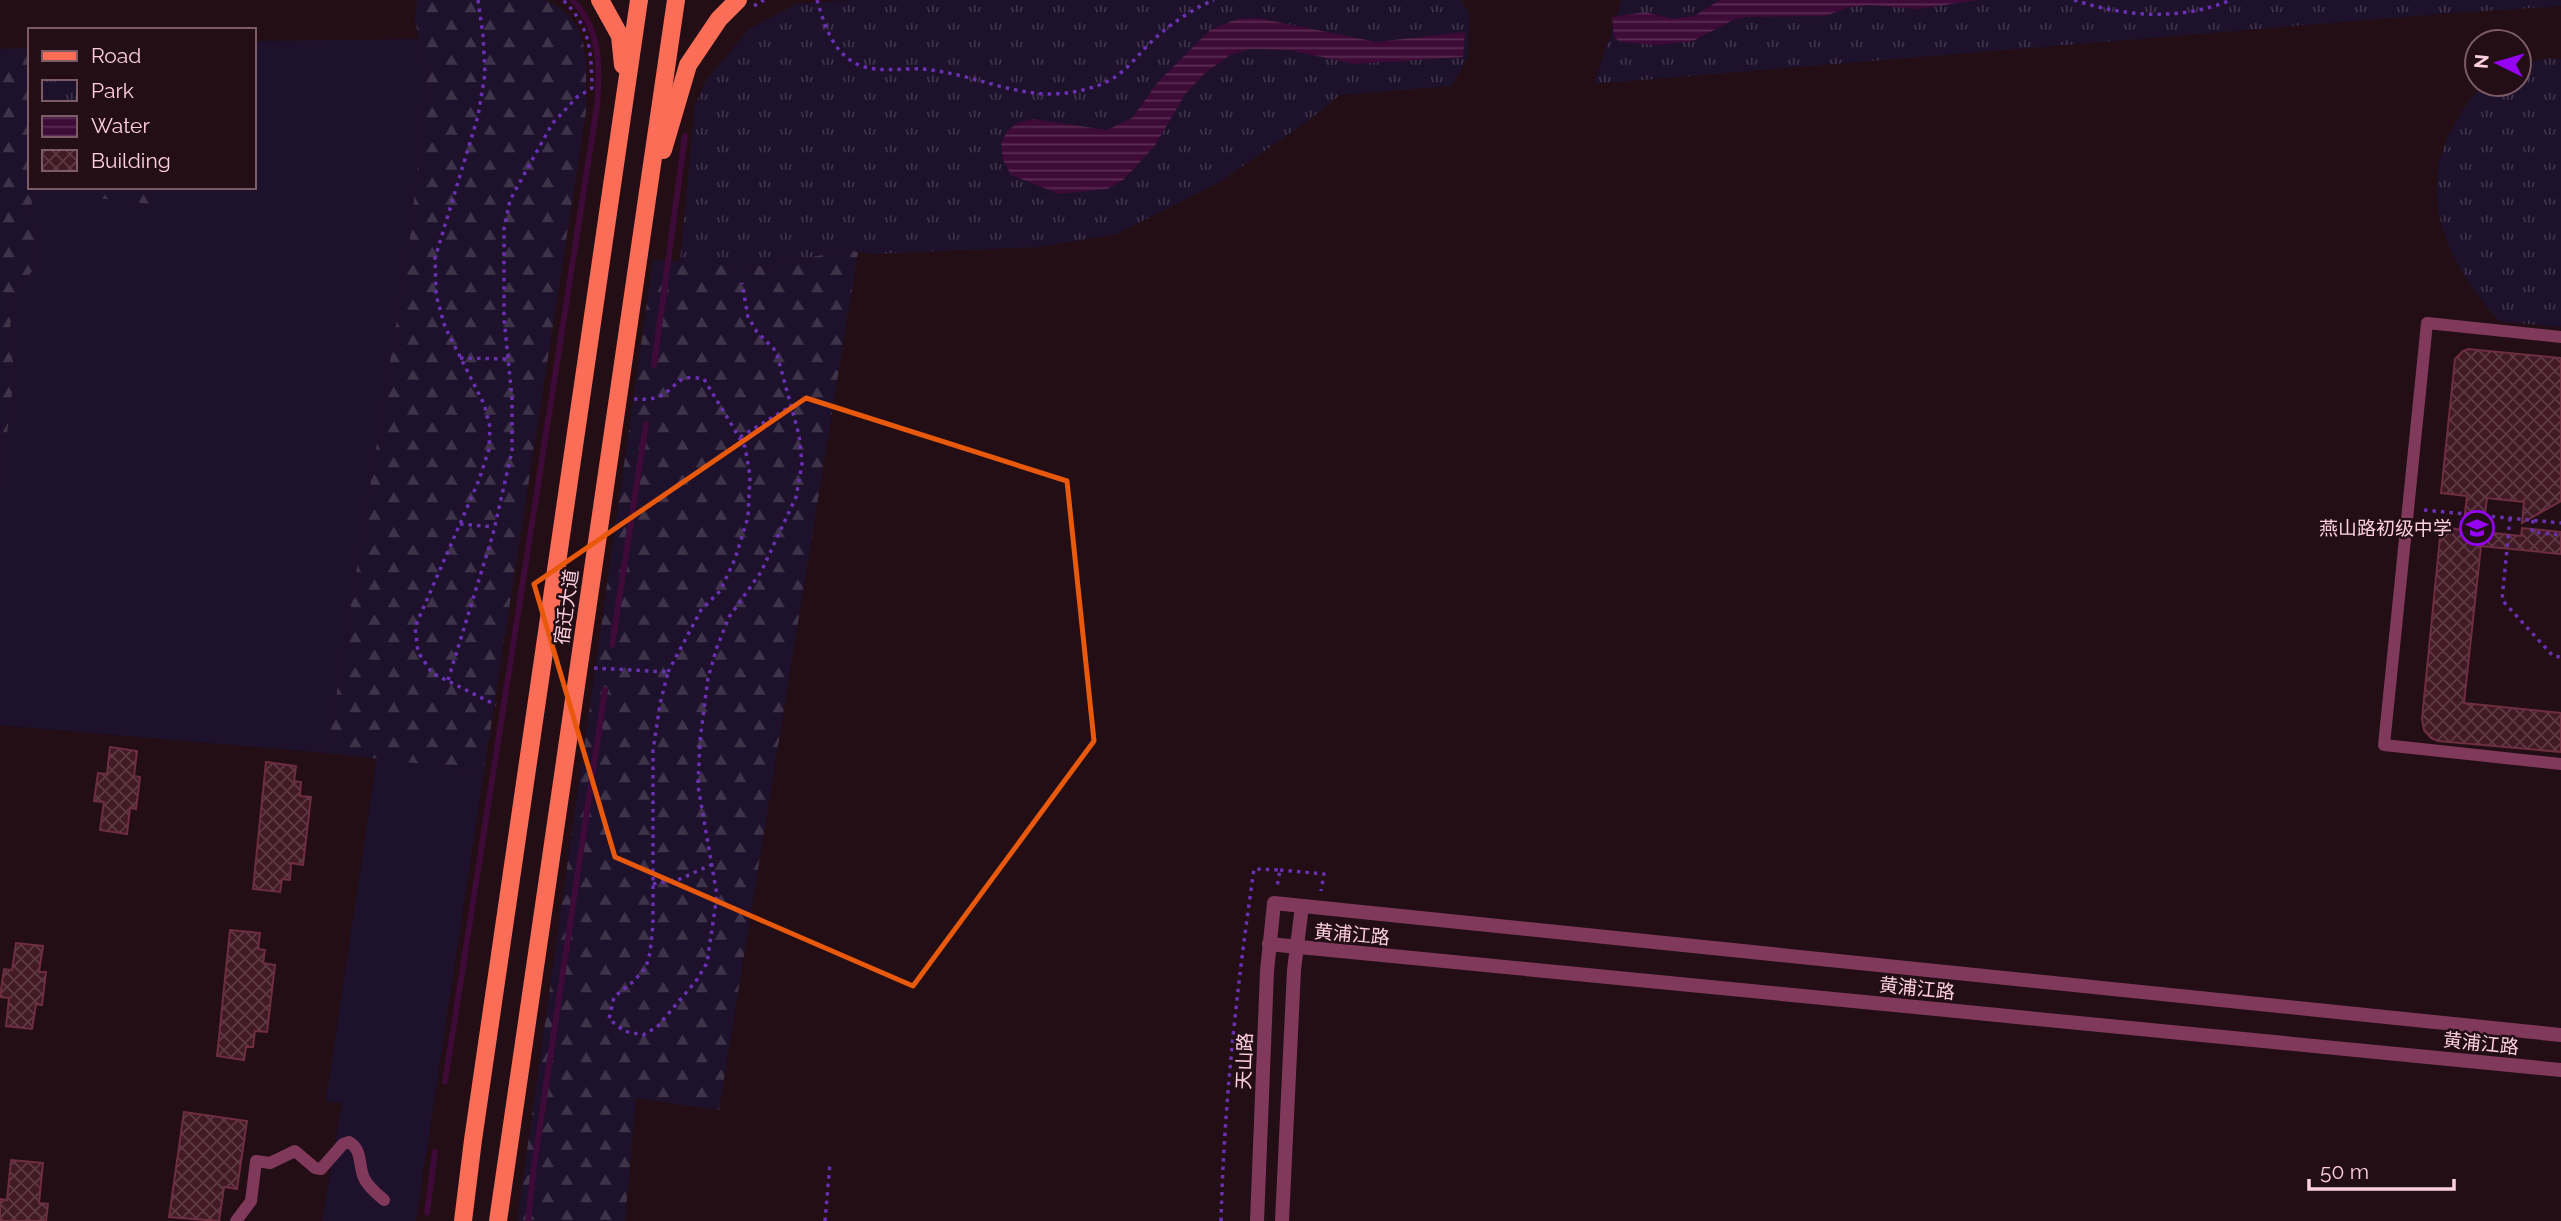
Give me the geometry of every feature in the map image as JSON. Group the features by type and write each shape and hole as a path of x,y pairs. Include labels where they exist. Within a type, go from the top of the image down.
{"main road":[{"path":"600,0 620,36 626,89"},
{"name":"宿迁大道","path":"463,1221 639,0"},
{"name":"宿迁大道","path":"498,1221 676,0"},
{"path":"645,213 688,65 719,19 738,0"}],"street":[{"name":"黄浦江路","path":"1274,903 2561,1035"},
{"name":"天山路","path":"1257,1221 1269,943 1274,903"},
{"path":"1282,1221 1296,948 1302,906"},
{"name":"黄浦江路","path":"1269,943 1296,948 2561,1070"}],"lane":[{"path":"2561,337 2427,323 2384,744 2561,764"},
{"path":"236,1221 251,1201 256,1161 270,1163 295,1151 315,1168 321,1169 343,1144 349,1142 355,1145 359,1152 364,1178 384,1200"}],"path":[{"path":"478,0 485,74 475,128 435,258 436,295 445,327 484,404 490,427 489,449 479,480 415,626 418,652 432,673 496,705"},
{"path":"448,680 494,527 512,451 512,398 504,318 504,229 510,200 552,124 577,97 592,88 591,48 572,9 563,0"},
{"path":"817,0 825,27 837,47 860,65 923,69 953,74 1007,90 1057,94 1085,90 1108,81 1131,64 1160,34 1214,0"},
{"path":"2074,0 2107,10 2174,15 2215,7 2231,0"},
{"path":"617,400 656,398 678,380 689,376 704,379 745,447 750,476 748,517 735,559 720,591 701,610 667,672 660,704 653,750 653,924 646,967 614,997 610,1019 625,1031 643,1035 657,1027 696,981 706,963 717,895 698,786 700,740 708,678 729,617 761,572 796,497 802,464 800,435 776,351 757,332 748,317 742,283"},
{"path":"460,358 508,359"},
{"path":"740,437 791,406"},
{"path":"2408,508 2561,523"},
{"path":"2510,518 2502,600 2553,656 2561,657"},
{"path":"2533,520 2532,532 2561,536"},
{"path":"460,524 494,527"},
{"path":"578,667 667,672"},
{"path":"653,884 680,879 713,864"},
{"path":"1221,1221 1225,1125 1239,973 1254,869 1280,870 1274,903"},
{"path":"825,1221 830,1163"}],"highlighted area":[{"path":"806,398 1067,481 1094,741 913,986 615,857 534,584"}],"green space":[{"path":"417,0 547,0 566,12 578,28 586,61 586,111 484,771 327,753 410,238 427,76 415,20"},
{"path":"851,0 1462,0 1469,15 1468,58 1451,86 1340,95 1223,180 1117,234 1038,247 873,254 847,250 764,266 680,262 695,105 706,80 749,29 796,4"},
{"path":"1622,0 2561,0 2561,6 1594,84"},
{"path":"419,39 427,76 410,238 327,753 0,725 0,488 15,371 9,342 13,295 37,265 31,211 33,190 150,204 151,189 256,189 256,41"},
{"path":"28,48 28,189 151,189 150,204 33,191 31,211 37,265 13,295 9,342 15,371 0,488 0,49"},
{"path":"2561,59 2561,327 2499,321 2465,276 2452,252 2442,227 2437,202 2437,175 2443,149 2462,111 2472,98 2533,98 2533,62"},
{"path":"848,250 858,252 719,1110 636,1098 625,1221 517,1221 653,260 764,266"},
{"path":"377,758 484,771 416,1221 322,1221 342,1103 326,1101"}],"water":[{"path":"1720,0 1979,0 1917,9 1870,5 1849,7 1825,16 1747,17 1733,20 1693,41 1657,45 1620,42 1614,37 1612,17 1645,12 1673,19 1694,16"},
{"path":"1257,18 1376,42 1465,32 1463,57 1355,64 1288,50 1251,49 1230,55 1205,73 1186,93 1154,147 1123,180 1107,189 1060,194 1011,175 1003,160 1001,143 1007,131 1017,123 1033,119 1107,130 1132,118 1158,82 1210,30 1237,19"}],"building":[{"path":"2468,349 2561,358 2561,501 2522,523 2524,502 2487,498 2483,532 2521,536 2522,528 2561,532 2561,554 2481,546 2464,703 2561,713 2561,752 2438,741 2424,730 2422,719 2441,527 2463,530 2467,496 2441,493 2455,359"},
{"path":"110,747 137,751 134,776 140,777 136,809 130,808 127,834 100,830 104,802 94,801 98,773 107,774"},
{"path":"266,762 296,766 294,781 301,782 300,796 311,797 303,865 291,863 290,880 282,879 280,892 253,889"},
{"path":"230,930 260,933 258,949 265,950 263,963 275,965 267,1032 255,1031 253,1047 246,1047 244,1060 217,1056"},
{"path":"16,943 43,946 39,972 46,972 42,1005 36,1004 32,1029 6,1026 9,998 0,997 4,969 12,970"},
{"path":"184,1112 247,1121 237,1189 224,1187 219,1221 169,1217"},
{"path":"11,1160 43,1163 39,1203 48,1204 46,1221 0,1221 0,1199 7,1200"}],"waterway":[{"path":"445,1082 597,106 598,63 593,36 589,23 572,0"},
{"path":"654,365 685,136"},
{"path":"612,645 646,424"},
{"path":"528,1221 605,690"},
{"path":"427,1213 435,1152"}],"place":[{"name":"燕山路初级中学","path":"2477,528"}]}
